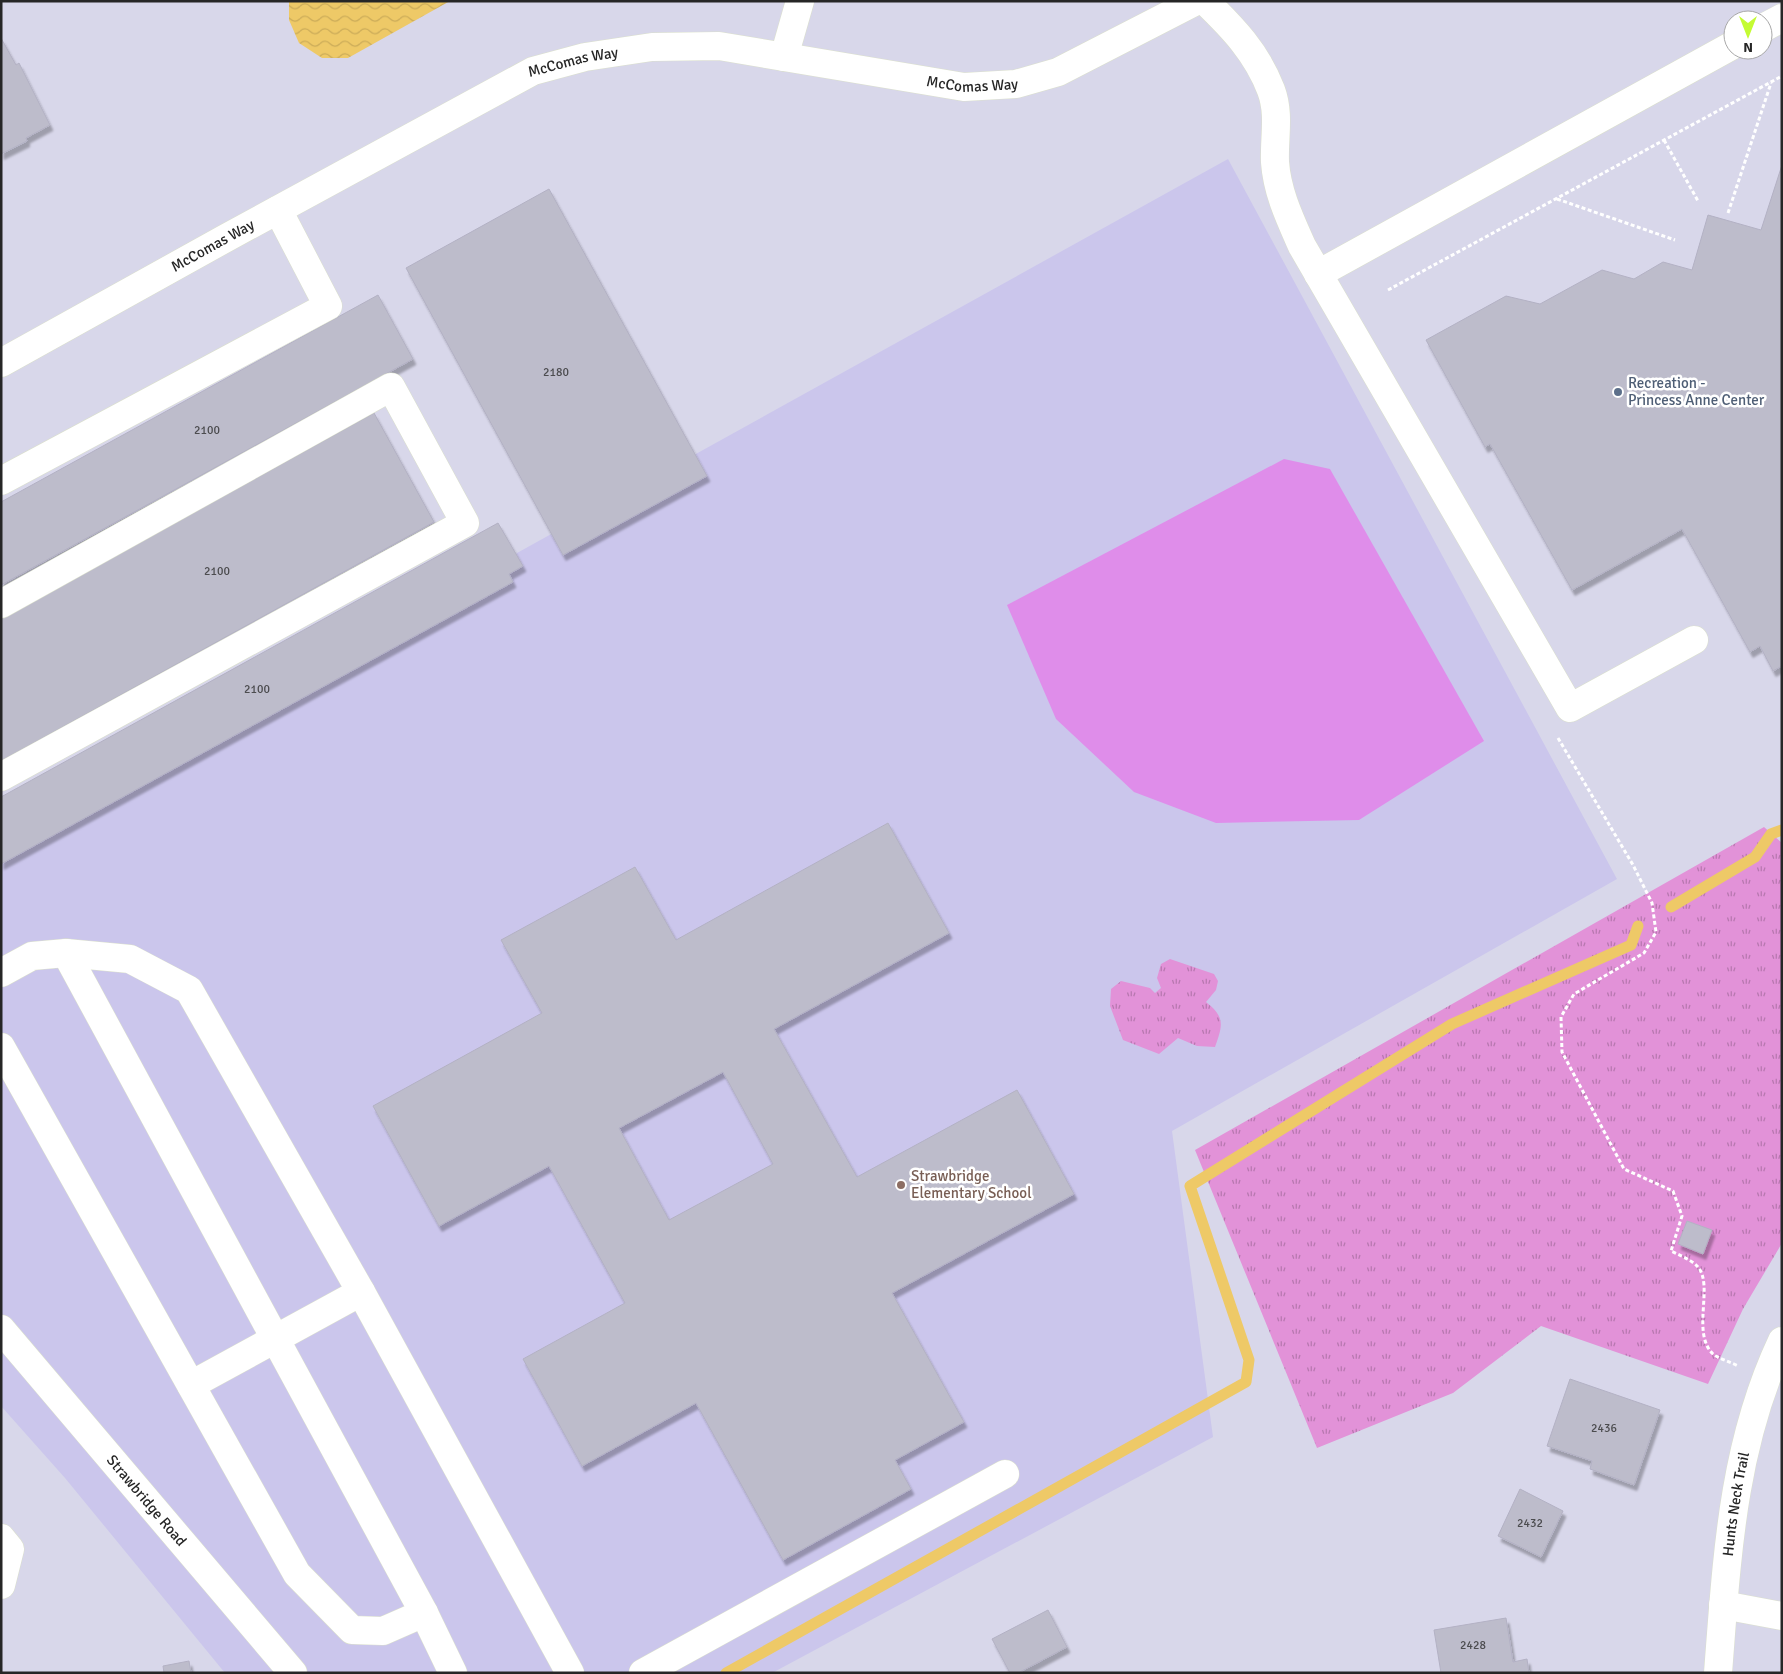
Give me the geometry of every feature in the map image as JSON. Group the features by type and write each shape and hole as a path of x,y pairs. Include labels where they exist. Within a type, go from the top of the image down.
{"street":[{"path":"784,57 800,1"},
{"name":"McComas Way","path":"1,363 534,71 585,57 652,48 719,46 964,87 1016,84 1058,72 1196,1"},
{"path":"1205,1 1238,33 1250,48 1272,91 1278,122 1275,162 1284,206 1302,246 1570,708 1694,640"},
{"path":"1318,274 1723,50"},
{"path":"1,481 328,306 278,210"},
{"path":"1,604 392,387 465,523 1,777"},
{"path":"66,954 424,1613 453,1673"},
{"path":"1,973 32,956 66,954 130,959 189,990 361,1292 570,1673"},
{"path":"1,1047 297,1574 352,1630 383,1631 424,1613"},
{"path":"191,1385 361,1292"},
{"name":"Strawbridge Road","path":"1,1329 292,1673"},
{"name":"Hunts Neck Trail","path":"1718,1673 1732,1507 1751,1423 1765,1380 1782,1341"},
{"path":"643,1673 1005,1474"},
{"path":"1,1538 10,1549 1,1585"},
{"path":"1723,1605 1782,1616"}],"path":[{"path":"1388,290 1782,76"},
{"path":"1728,213 1771,82"},
{"path":"1664,140 1698,201"},
{"path":"1556,198 1675,240"},
{"path":"1570,708 1548,721 1633,865 1652,903 1656,932 1644,953 1574,994 1561,1017 1562,1052 1624,1168 1672,1190 1682,1216 1671,1250 1697,1266 1703,1276 1702,1309 1706,1342 1713,1354 1765,1380"}],"shaded area":[{"path":"1228,159 1617,879 1172,1131 1213,1437 772,1673 225,1673 65,1478 1,1406 1,839"},
{"path":"1284,459 1330,469 1484,741 1359,820 1216,823 1134,792 1056,719 1007,605"}],"green space":[{"path":"1764,827 1782,843 1782,1243 1743,1309 1708,1384 1541,1326 1453,1393 1317,1448 1195,1150"},
{"path":"1170,959 1214,974 1218,981 1216,990 1206,1002 1217,1012 1221,1022 1220,1033 1215,1047 1197,1046 1178,1038 1159,1054 1123,1040 1110,1006 1111,989 1121,981 1150,988 1155,993 1161,988 1157,978 1161,964"}],"water":[{"path":"289,1 450,1 348,58 322,58 299,43 289,20"}],"building":[{"path":"1,38 16,65 19,63 50,125 26,138 27,141 1,154"},
{"name":"Recreation - Princess Anne Center","path":"1782,165 1782,666 1773,671 1760,646 1750,652 1682,529 1572,590 1490,444 1485,447 1426,340 1506,296 1540,304 1602,270 1634,279 1663,262 1692,270 1708,215 1761,230"},
{"path":"549,189 707,476 563,555 406,268"},
{"path":"378,295 413,359 1,585 1,502"},
{"path":"374,413 434,522 1,761 1,619"},
{"path":"498,523 523,566 509,574 513,582 1,864 1,797"},
{"name":"Strawbridge Elementary School","path":"888,823 949,933 774,1029 857,1177 1017,1090 1074,1194 892,1293 964,1422 895,1460 911,1489 783,1560 696,1403 582,1466 523,1359 625,1303 549,1166 439,1226 373,1106 542,1013 501,940 635,867 676,940","holes":["723,1072 773,1164 669,1220 619,1128"]},
{"path":"1687,1221 1712,1230 1703,1254 1678,1244"},
{"path":"1570,1379 1660,1410 1634,1485 1590,1469 1592,1461 1547,1446"},
{"path":"1520,1489 1563,1511 1541,1557 1498,1536"},
{"path":"1048,1610 1067,1647 1018,1673 1010,1673 992,1639"},
{"path":"1506,1618 1513,1662 1527,1659 1529,1673 1441,1673 1434,1630"},
{"path":"189,1661 191,1673 164,1673 163,1666"}],"waterway":[{"path":"1671,907 1755,857 1771,834 1782,830"},
{"path":"726,1673 1246,1382 1249,1360 1190,1186 1452,1024 1631,945 1638,926"}],"place":[{"name":"Recreation - Princess Anne Center","path":"1618,392"},
{"name":"Strawbridge Elementary School","path":"901,1185"}]}
